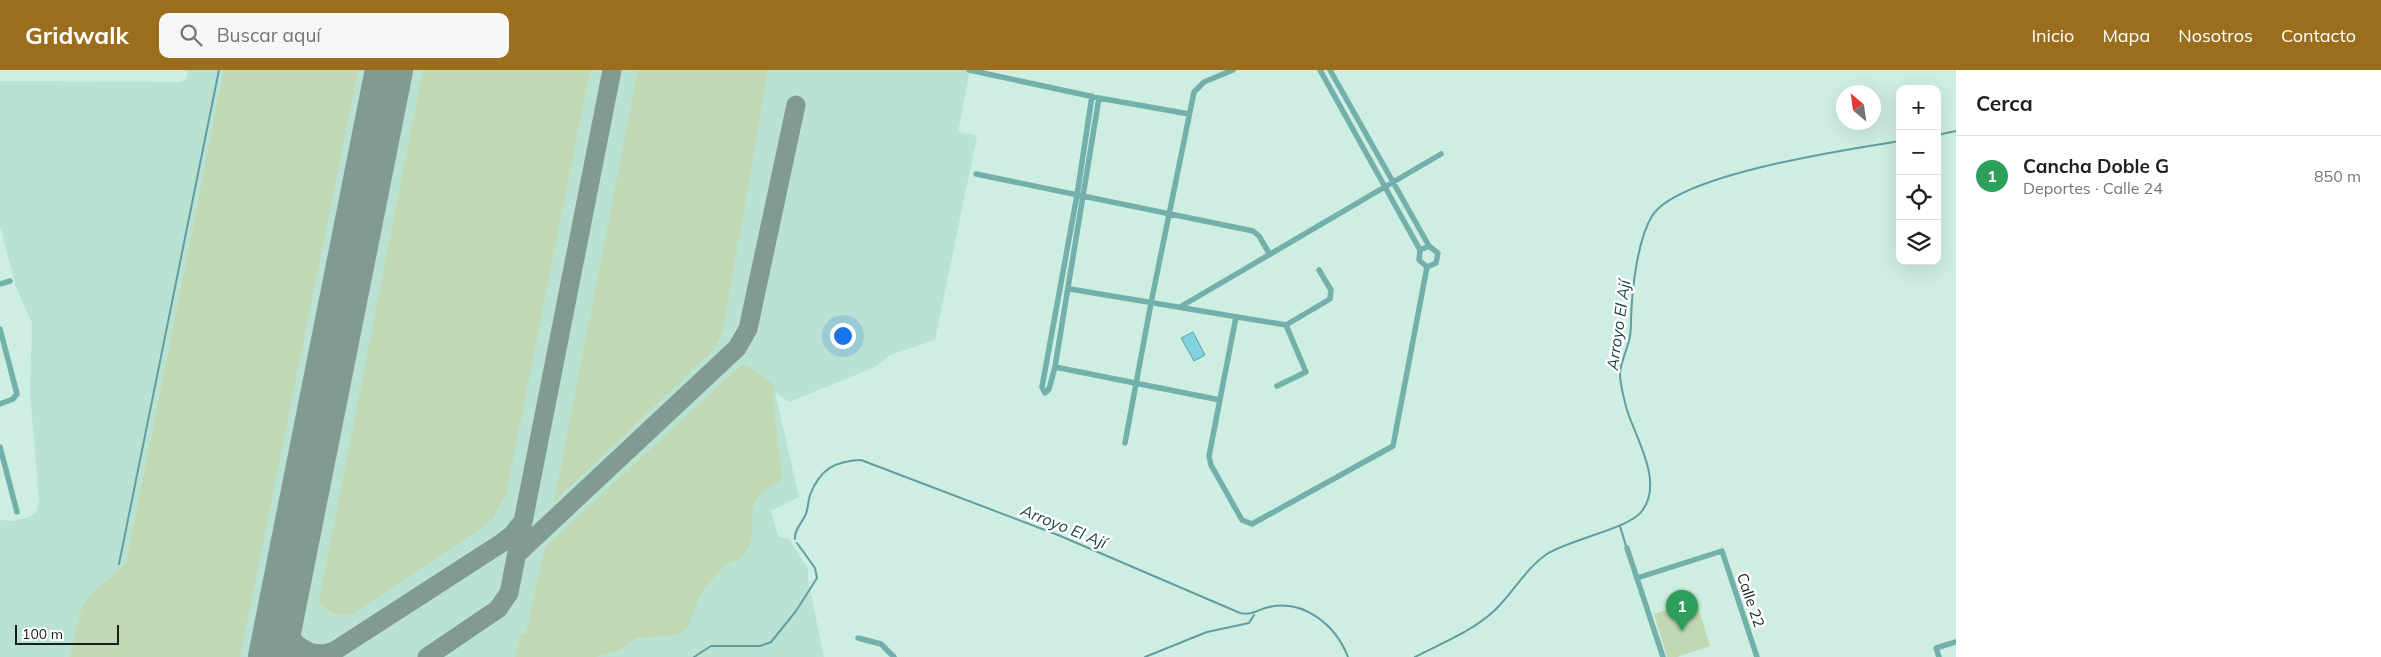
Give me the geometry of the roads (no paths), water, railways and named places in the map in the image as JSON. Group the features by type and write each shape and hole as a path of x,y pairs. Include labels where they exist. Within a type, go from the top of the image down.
{"street":[{"path":"969,70 1099,98 1189,114"},
{"path":"1125,444 1151,303 1194,92 1198,86 1233,70"},
{"path":"1320,70 1420,250 1419,260 1427,267"},
{"path":"1330,70 1429,246 1438,253 1439,259 1432,266 1427,267"},
{"path":"1092,96 1080,195 1070,289 1055,367 1049,389 1047,392 1043,392 1080,195 1099,98"},
{"path":"1180,307 1440,154"},
{"path":"976,174 1253,231 1259,236 1269,253"},
{"path":"1420,250 1429,246"},
{"path":"1236,317 1210,461 1242,520 1247,523 1259,521 1393,446 1427,267"},
{"path":"1070,289 1286,326 1330,299 1330,290 1320,270"},
{"path":"0,284 10,281"},
{"path":"1277,386 1306,372 1286,326"},
{"path":"0,329 16,397 0,404"},
{"path":"1055,367 1220,400"},
{"path":"0,447 17,512"},
{"path":"1627,548 1663,657"},
{"name":"Calle 22","path":"1637,578 1722,551 1757,657"},
{"path":"858,638 881,644 894,657"},
{"path":"1939,657 1936,648 1956,642"}],"water":[{"path":"1193,332 1205,355 1194,361 1181,338"}],"waterway":[{"path":"119,564 219,70"},
{"name":"Arroyo El Ají","path":"1941,134 1956,131"},
{"name":"Arroyo El Ají","path":"1415,657 1457,636 1495,610 1526,573 1547,554 1570,543 1625,523 1642,511 1648,500 1650,487 1646,460 1627,410 1621,387 1620,373 1630,334 1636,266 1647,226 1652,216 1668,201 1695,188 1729,176 1806,157 1896,142"},
{"name":"Arroyo El Ají","path":"795,539 797,530 806,514 810,495 824,473 843,462 861,460 1058,535 1240,613 1248,614 1269,607 1282,606 1295,607 1307,611 1318,617 1336,635 1348,657"},
{"path":"1620,526 1626,546"},
{"name":"Arroyo El Ají","path":"694,657 711,646 760,646 771,642 796,611 817,578 815,568 797,543"},
{"path":"1145,657 1207,632 1249,623 1254,615"}],"place":[{"name":"Cancha Doble G","path":"1682,631"}]}
